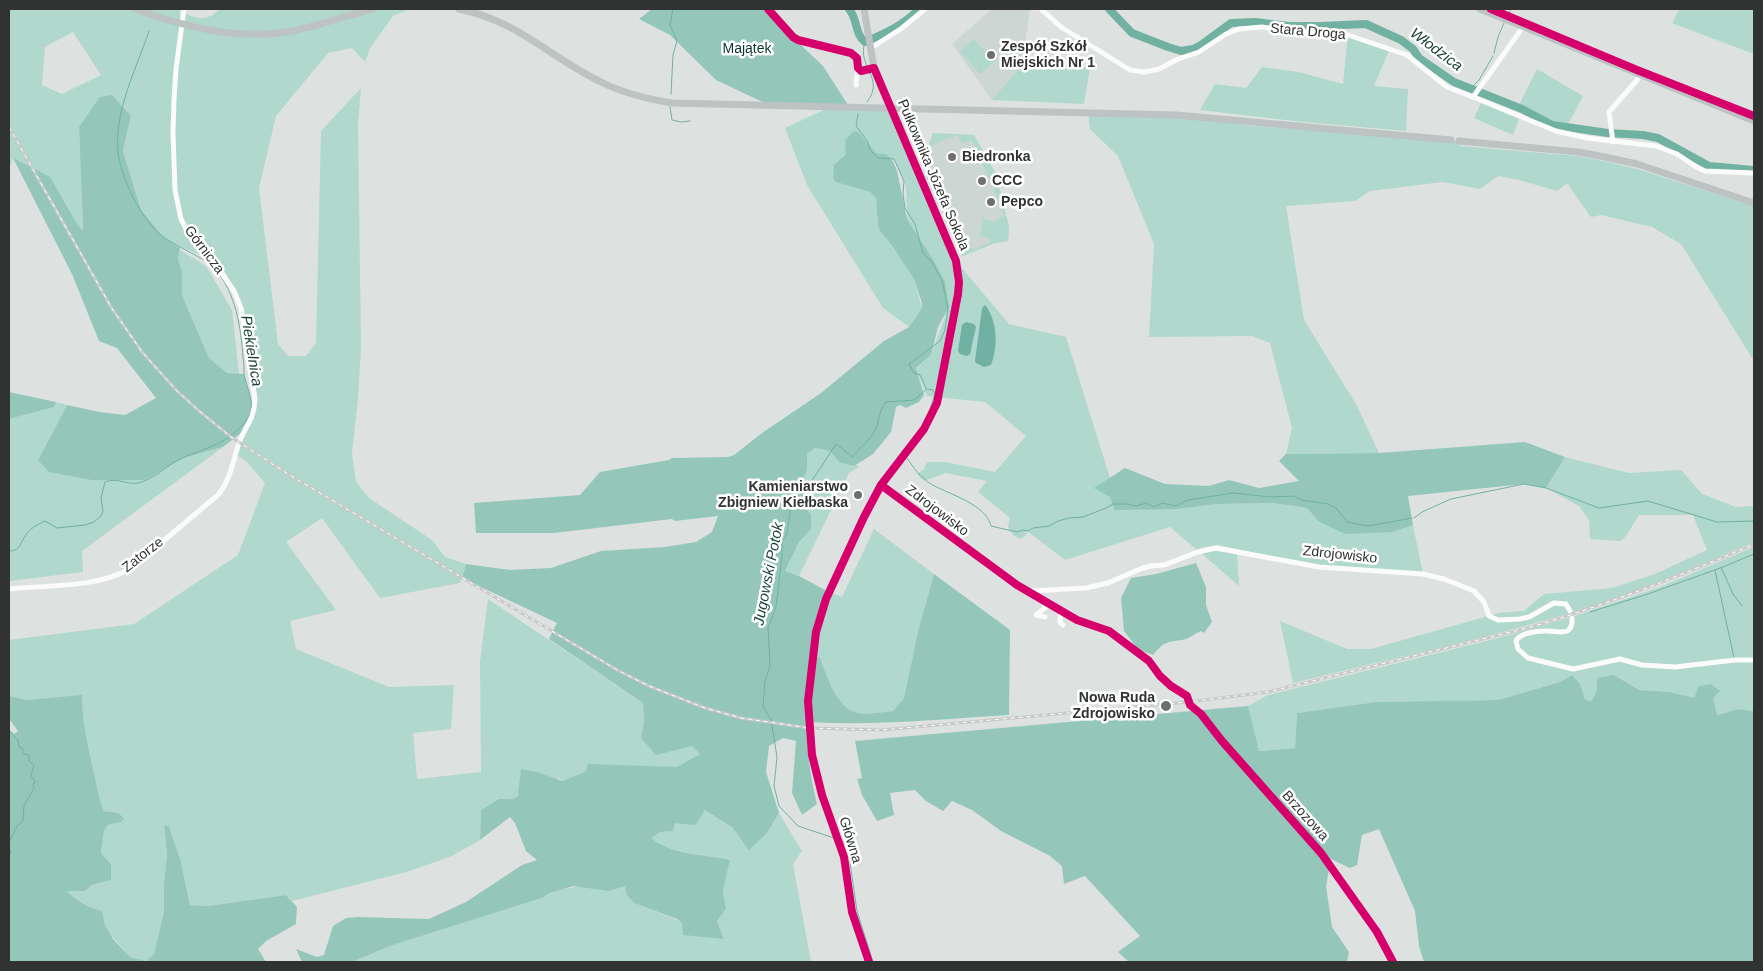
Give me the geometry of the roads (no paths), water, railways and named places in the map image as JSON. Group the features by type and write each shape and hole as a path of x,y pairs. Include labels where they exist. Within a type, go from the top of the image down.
{"main road":[{"path":"135,9 182,24 228,34 264,34 293,31 373,9"},
{"path":"459,9 482,14 507,25 528,36 599,81 649,99 672,103 1176,115 1451,140"},
{"name":"Pułkownika Józefa Sokola","path":"864,9 874,68 956,260 959,282 937,403 924,429 881,485"},
{"path":"1480,9 1754,121"},
{"path":"1459,141 1578,152 1605,157 1638,164 1754,203"},
{"name":"Główna","path":"869,962 852,912 847,871 840,843 822,795 812,755 808,701 816,632 826,599 881,485"}],"street":[{"name":"Górnicza","path":"184,9 174,99 175,190 181,219 191,238 229,284 241,308 244,319 255,398 251,421 240,440 235,454"},
{"path":"768,9 798,40 844,50 854,55 858,64 856,85"},
{"path":"870,46 902,28 924,9"},
{"name":"Stara Droga","path":"1041,9 1061,27 1130,70 1137,72 1159,69 1178,59 1199,52 1226,34 1239,29 1262,27 1288,31 1348,34 1407,55 1441,84 1556,131 1577,136 1656,146 1677,154 1705,171 1754,173"},
{"path":"1474,96 1524,27"},
{"path":"1613,140 1609,116 1611,109 1640,75"},
{"name":"Zatorze","path":"9,589 100,580 130,569 219,494 228,480 235,454"},
{"name":"Zdrojowisko","path":"881,485 1009,580 1061,612 1077,620 1109,631 1149,662 1170,686 1187,696"},
{"name":"Zdrojowisko","path":"1030,592 1086,588 1108,583 1140,569 1150,566 1164,566 1198,552 1216,548 1319,568 1423,574 1474,591 1484,602 1490,616 1498,620 1528,617 1554,603 1566,604 1570,611"},
{"path":"1044,601 1046,608 1036,615 1045,617"},
{"path":"1061,612 1060,622 1063,625"},
{"path":"1572,618 1572,625 1565,632 1558,633 1544,630 1521,636 1517,639 1518,649 1528,658 1573,669 1612,659 1675,667 1735,660 1754,660"},
{"name":"Brzozowa","path":"1187,696 1190,705 1202,714 1222,741 1321,853 1377,932 1393,962"}],"waterway":[{"path":"671,94 673,55 677,41 670,25 673,9"},
{"name":"Włodzica","path":"849,9 854,17 859,34 865,42 900,24 919,9"},
{"name":"Włodzica","path":"1109,9 1132,33 1181,51 1193,49 1201,45 1231,23 1255,22 1289,26 1366,24 1401,40 1413,49 1419,58 1454,82 1522,109 1552,125 1658,138 1709,166 1754,170"},
{"path":"1507,17 1511,9"},
{"path":"1494,53 1504,23"},
{"name":"Piekielnica","path":"9,551 18,548 29,531 45,521 57,528 85,525 94,522 103,512 101,498 105,482 114,480 134,483 146,480 178,460 213,446 229,437 244,424 250,414 251,399 244,374 239,323 228,289 211,265 165,238 154,228 136,204 121,167 118,150 120,115 149,31"},
{"name":"Jugowski Potok","path":"865,42 864,59 873,86 872,94 867,102"},
{"path":"1471,88 1479,80 1493,56"},
{"path":"670,107 672,120 690,121"},
{"name":"Jugowski Potok","path":"858,114 856,126 868,142 870,150 878,158 894,159 904,181 905,208 915,224 923,253 931,261 942,280 948,309 945,330 940,341 909,364 914,373 920,375 926,388"},
{"name":"Jugowski Potok","path":"834,838 798,826 779,806 774,786 777,757 771,719 763,707 765,681 770,666 768,628 776,607 782,542 787,534 793,491 811,482 836,444 853,457 874,432 886,402 914,400 927,389"},
{"path":"928,389 933,390 935,394 930,409"},
{"path":"902,452 913,438"},
{"path":"907,458 927,482 966,500 988,518 991,526 1017,532 1049,526 1069,518 1083,517 1113,504 1136,506 1146,503 1154,507 1162,503 1176,506 1188,500 1233,493 1271,497 1293,496 1302,500 1328,504 1336,508 1347,522 1368,526 1412,518"},
{"path":"1414,518 1422,512 1451,499 1524,484 1546,488 1599,508 1648,501 1717,522 1754,521"},
{"path":"1590,612 1648,594 1754,554"},
{"path":"1721,567 1733,594 1742,606"},
{"path":"1715,570 1734,658"},
{"path":"9,731 18,740 19,747 23,749 23,754 29,755 29,761 34,765 31,776 35,781 34,788 24,806 23,821 17,826 9,843"},
{"name":"Jugowski Potok","path":"842,841 845,843 849,856 857,911 873,962"},
{"path":"9,848 11,853 9,855"}],"railway":[{"path":"9,127 111,307 142,352 176,390 231,437 288,474 619,671 649,686 705,708 741,718 809,728 882,730 1188,702 1268,692 1531,627 1644,589 1754,544"}],"place":[{"name":"Zespół Szkół Miejskich Nr 1","path":"991,55"},
{"name":"Biedronka","path":"952,157"},
{"name":"CCC","path":"982,181"},
{"name":"Pepco","path":"991,202"},
{"name":"Kamieniarstwo Zbigniew Kiełbaska","path":"858,495"},
{"name":"Nowa Ruda Zdrojowisko","path":"1166,706"}],"park label":[{"name":"Majątek","path":"747,49"}]}
